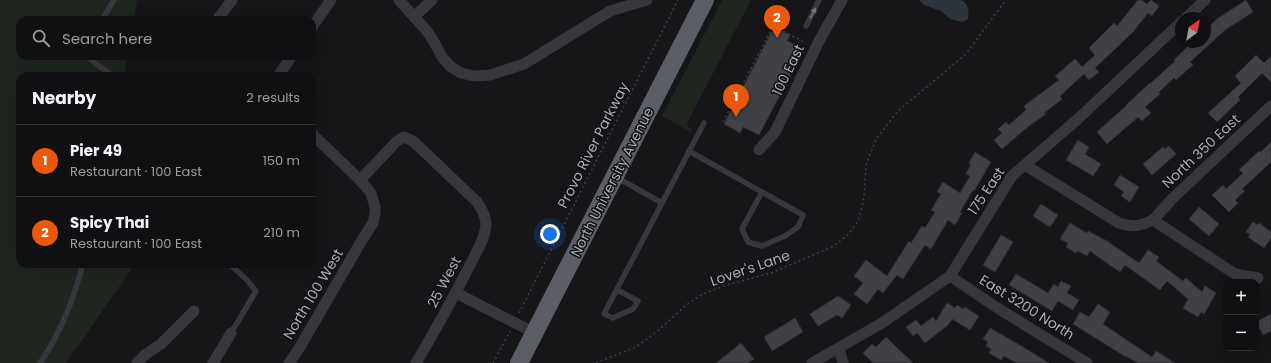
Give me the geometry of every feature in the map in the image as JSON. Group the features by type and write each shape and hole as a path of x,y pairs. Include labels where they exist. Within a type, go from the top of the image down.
{"highway":[{"name":"North University Avenue","path":"520,363 705,0"}],"street":[{"path":"220,16 232,0"},
{"path":"316,21 331,0"},
{"path":"399,0 433,40 442,57 451,67 461,73 474,76 490,74 524,64 610,11 647,0"},
{"path":"414,17 432,0"},
{"name":"100 East","path":"758,150 775,132 819,41 842,0"},
{"path":"1192,12 1205,0"},
{"name":"175 East","path":"812,363 882,323 950,276 1012,176 1079,118 1175,28"},
{"path":"281,72 289,60"},
{"name":"North 350 East","path":"1153,220 1173,198 1271,106"},
{"name":"25 West","path":"360,180 397,141 404,137 413,141 478,202 483,211 486,224 484,236 456,293 416,363"},
{"name":"North 100 West","path":"289,363 373,223 375,207 371,193 360,180 316,138"},
{"path":"1025,164 1119,223 1129,226 1139,226 1153,220 1235,274 1258,278"},
{"name":"East 3200 North","path":"950,276 999,309 1087,363"},
{"path":"456,293 535,333"},
{"path":"137,363 146,354 161,344 194,311"},
{"path":"213,363 231,333"},
{"path":"839,348 843,363"}],"lane":[{"path":"109,8 110,0"},
{"path":"104,16 114,0"},
{"path":"806,26 819,0"},
{"path":"91,60 108,72"},
{"path":"617,290 638,301 633,309 613,318 604,314 704,123"},
{"path":"689,151 762,192 802,216 798,227 785,236 762,246 748,242 742,229 762,192"},
{"path":"614,176 662,203"},
{"path":"40,363 57,335 82,268"},
{"path":"231,333 256,291 245,278 234,268"}],"path":[{"name":"Provo River Parkway","path":"493,363 678,0"},
{"name":"Lover's Lane","path":"596,363 636,347 659,330 685,306 701,295 722,286 771,273 832,247 849,234 858,220 862,206 866,165 876,139 898,111 966,54 1006,0"},
{"path":"723,122 773,26 811,46"}],"shaded area":[{"path":"0,0 137,0 135,16 16,16 16,60 127,60 125,72 16,72 16,268 132,268 66,363 0,363"},
{"path":"722,0 751,0 686,125 692,129 691,132 662,116"},
{"path":"919,0 963,1 967,5 968,19 962,22 950,19 941,11 924,5"}],"building":[{"path":"1138,0 1141,0 1147,4 1151,0 1159,6 1152,16 1148,13 1133,32 1095,68 1099,72 1089,80 1084,74 1060,96 1062,99 1044,113 1046,114 1002,149 994,140 1002,133 998,129 1006,122 1009,125 1026,110 1024,106 1059,80 1055,76 1075,59 1082,67 1095,55 1089,48 1114,23 1117,26"},
{"path":"1246,0 1253,12 1225,30 1211,43 1211,24"},
{"path":"774,27 790,35 787,41 804,49 759,135 743,127 740,133 724,124"},
{"path":"1186,48 1205,48 1190,62 1193,65 1176,80 1174,78 1159,92 1160,94 1145,107 1151,113 1142,121 1138,117 1107,144 1097,132 1175,61 1174,60"},
{"path":"1256,55 1264,63 1271,56 1271,82 1262,73 1238,97 1240,100 1217,122 1208,113 1241,83 1235,76"},
{"path":"1078,140 1089,147 1085,154 1101,164 1093,176 1066,160"},
{"path":"1271,142 1271,162 1242,189 1245,191 1235,200 1238,203 1229,212 1212,195 1223,185 1226,189 1243,173 1239,170"},
{"path":"1169,146 1176,154 1152,175 1143,164 1163,147 1165,149"},
{"path":"975,152 991,162 960,212 962,213 955,225 948,220 931,249 925,245 903,279 897,275 883,293 878,289 867,304 854,294 863,283 854,276 866,260 887,276 909,241 911,243 922,226 925,228 935,212 931,210 941,194 937,192 943,182 960,193 970,176 966,174 971,164 969,163"},
{"path":"1120,175 1139,187 1130,202 1121,196 1124,192 1114,185"},
{"path":"1041,204 1058,215 1050,227 1033,216"},
{"path":"1199,207 1219,224 1209,236 1189,219"},
{"path":"1253,222 1257,225 1259,223 1271,232 1271,238 1264,248 1248,237 1250,234 1246,232"},
{"path":"1070,223 1087,233 1088,231 1107,241 1139,263 1148,250 1159,257 1156,261 1183,281 1186,278 1202,292 1205,286 1216,293 1204,314 1201,312 1198,317 1183,308 1188,299 1167,281 1160,290 1125,265 1120,272 1090,251 1087,256 1078,251 1076,253 1066,247 1068,243 1060,239"},
{"path":"1001,235 1013,242 995,272 983,265"},
{"path":"1016,274 1048,293 1054,284 1058,287 1061,281 1071,286 1067,293 1079,300 1073,310 1058,301 1052,311 1009,285"},
{"path":"838,296 851,305 842,318 837,315 818,326 810,314"},
{"path":"947,303 955,308 957,305 963,309 965,307 979,316 970,330 952,319 948,325 925,343 917,333 913,336 906,327 916,320 921,326 933,317 936,321"},
{"path":"1098,304 1110,312 1103,324 1152,357 1156,351 1175,363 1138,363 1073,324 1080,312 1089,317"},
{"path":"1271,314 1271,331 1263,335 1259,328 1259,320"},
{"path":"795,318 803,332 772,351 764,337"},
{"path":"990,328 1049,363 1016,363 1004,356 1001,360 989,353 991,349 986,346 988,342 983,339"},
{"path":"886,337 913,363 873,363 863,353 872,344 876,347"},
{"path":"741,343 754,359 748,363 716,363"}],"place":[{"name":"Spicy Thai","path":"777,38"},
{"name":"Pier 49","path":"736,117"}]}
